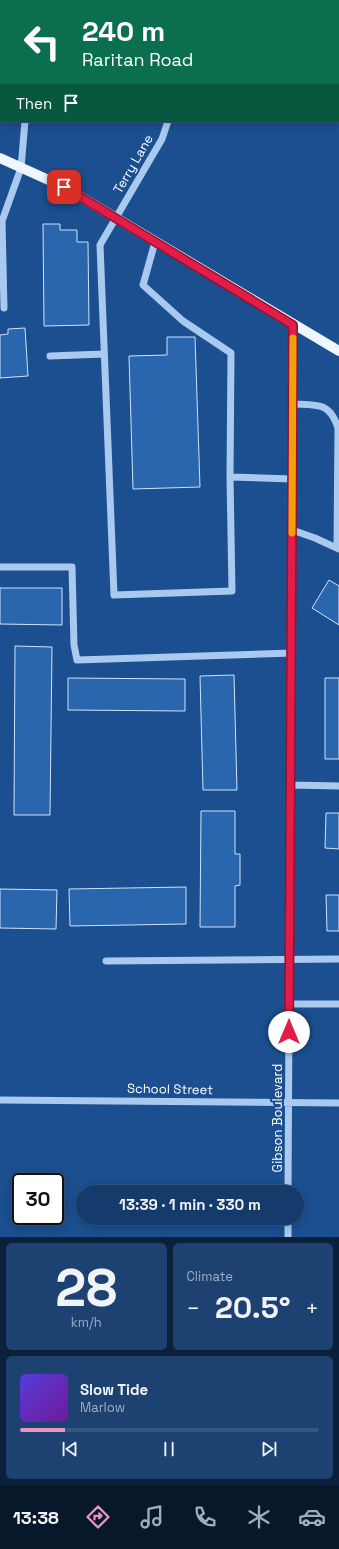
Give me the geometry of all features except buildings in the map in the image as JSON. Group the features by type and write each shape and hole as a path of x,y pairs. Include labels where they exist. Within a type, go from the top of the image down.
{"main road":[{"path":"0,158 64,187 293,325 339,351"}],"street":[{"path":"4,308 2,221 21,168 25,122"},
{"name":"Terry Lane","path":"168,122 162,139 100,245 114,595 232,591 230,477"},
{"path":"155,242 143,285 183,322 231,353 230,477 292,479"},
{"name":"Gibson Boulevard","path":"288,1185 293,325"},
{"path":"50,356 104,354"},
{"path":"292,530 315,538 338,549 337,423 335,417 327,409 318,406 293,404"},
{"path":"0,567 72,567 74,645 77,660 292,653"},
{"path":"291,785 339,786"},
{"path":"106,960 290,958 339,959"},
{"path":"289,1004 339,1004"},
{"name":"School Street","path":"0,1100 339,1103"},
{"path":"288,1225 288,1237"}],"slow traffic":[{"path":"292,533 293,338"}],"route":[{"path":"64,187 293,325 289,1032"}]}
